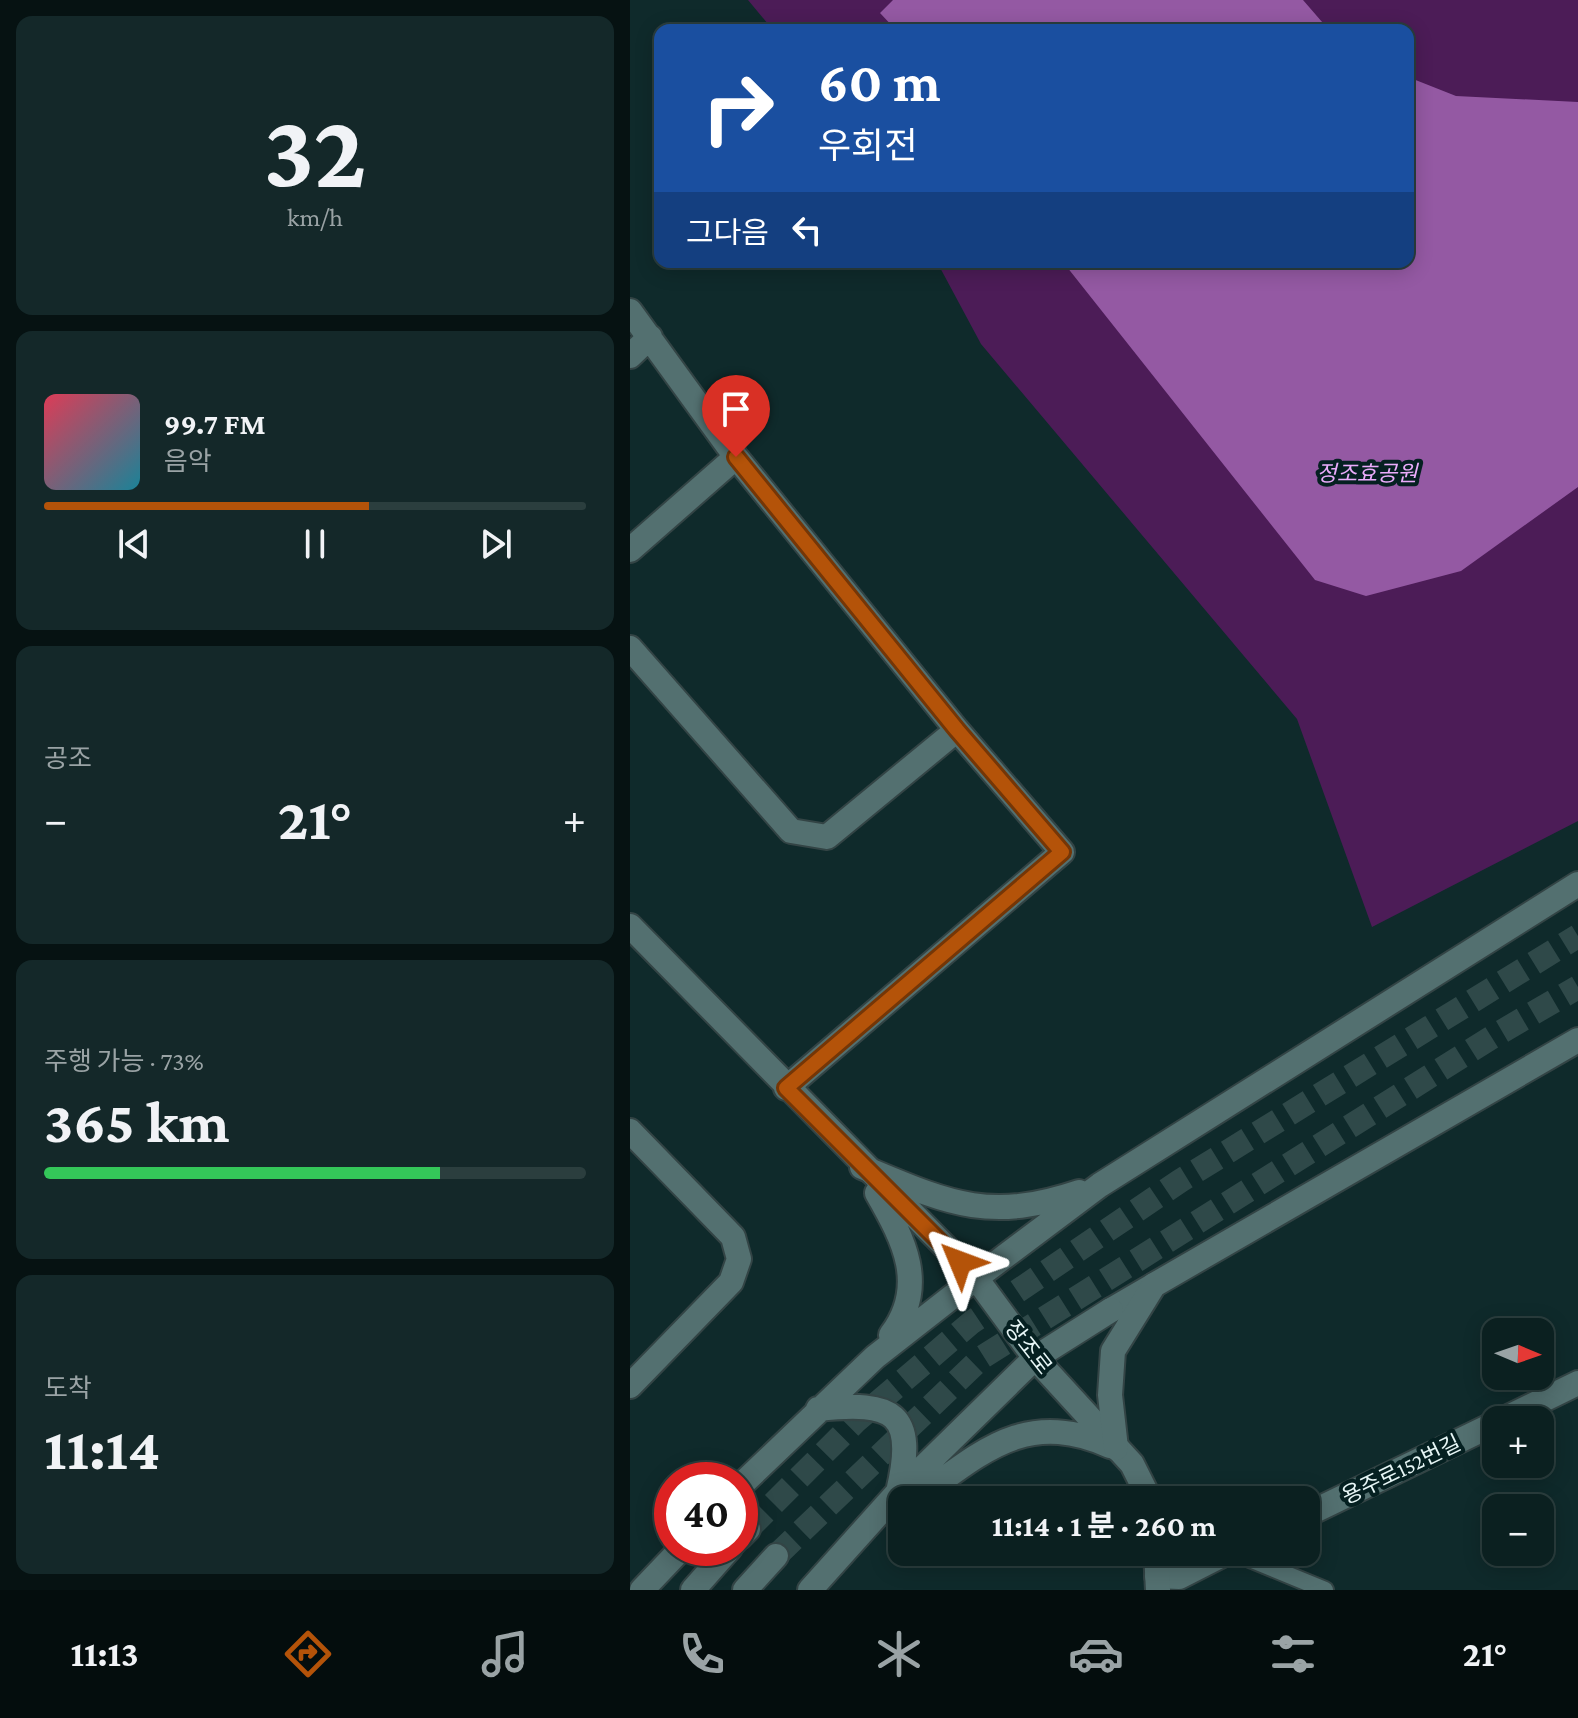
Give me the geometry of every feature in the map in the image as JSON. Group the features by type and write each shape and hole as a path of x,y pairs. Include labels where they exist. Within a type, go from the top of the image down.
{"street":[{"path":"630,311 736,457 957,730 1062,852 786,1088"},
{"path":"630,356 650,337"},
{"path":"630,550 736,457"},
{"path":"630,648 791,831 827,837 957,730"},
{"path":"758,1468 875,1357 1100,1185 1578,884"},
{"name":"장조로","path":"630,926 862,1167 976,1278 1035,1358 1132,1464 1143,1486"},
{"path":"918,1486 1035,1358 1111,1310 1578,1040"},
{"path":"630,1131 733,1237 739,1259 731,1282 630,1386"},
{"path":"862,1167 936,1198 994,1209 1019,1208 1100,1185"},
{"path":"862,1167 904,1240 911,1285 906,1316 875,1357"},
{"path":"927,1486 997,1442 1022,1434 1064,1432 1090,1437 1116,1448 1110,1395 1113,1351 1154,1285"},
{"path":"1531,1406 1578,1383"},
{"path":"818,1409 858,1405 884,1411 900,1424 908,1452 906,1486"},
{"name":"용주로152번길","path":"1320,1508 1482,1430"},
{"path":"810,1590 845,1550 888,1514"},
{"path":"745,1590 776,1556"},
{"path":"642,1590 665,1566"},
{"path":"693,1590 714,1566"},
{"path":"1157,1573 1179,1577 1202,1566"}],"lane":[{"path":"1266,1566 1325,1590"}],"green space":[{"name":"정조효공원","path":"748,0 1578,0 1578,821 1372,927 1297,719 981,344 940,268 1414,268 1414,24 768,24"}],"shaded area":[{"path":"893,0 1303,0 1324,24 890,24 880,13"},
{"path":"1414,79 1456,96 1578,102 1578,487 1461,571 1366,596 1315,580 1068,268 1414,268"}],"tunnel":[{"path":"758,1519 855,1422 972,1322 1180,1181 1578,936"},
{"path":"776,1556 981,1358 1494,1036 1578,987"}],"route":[{"path":"736,457 957,730 1062,852 786,1088 960,1262"}]}
